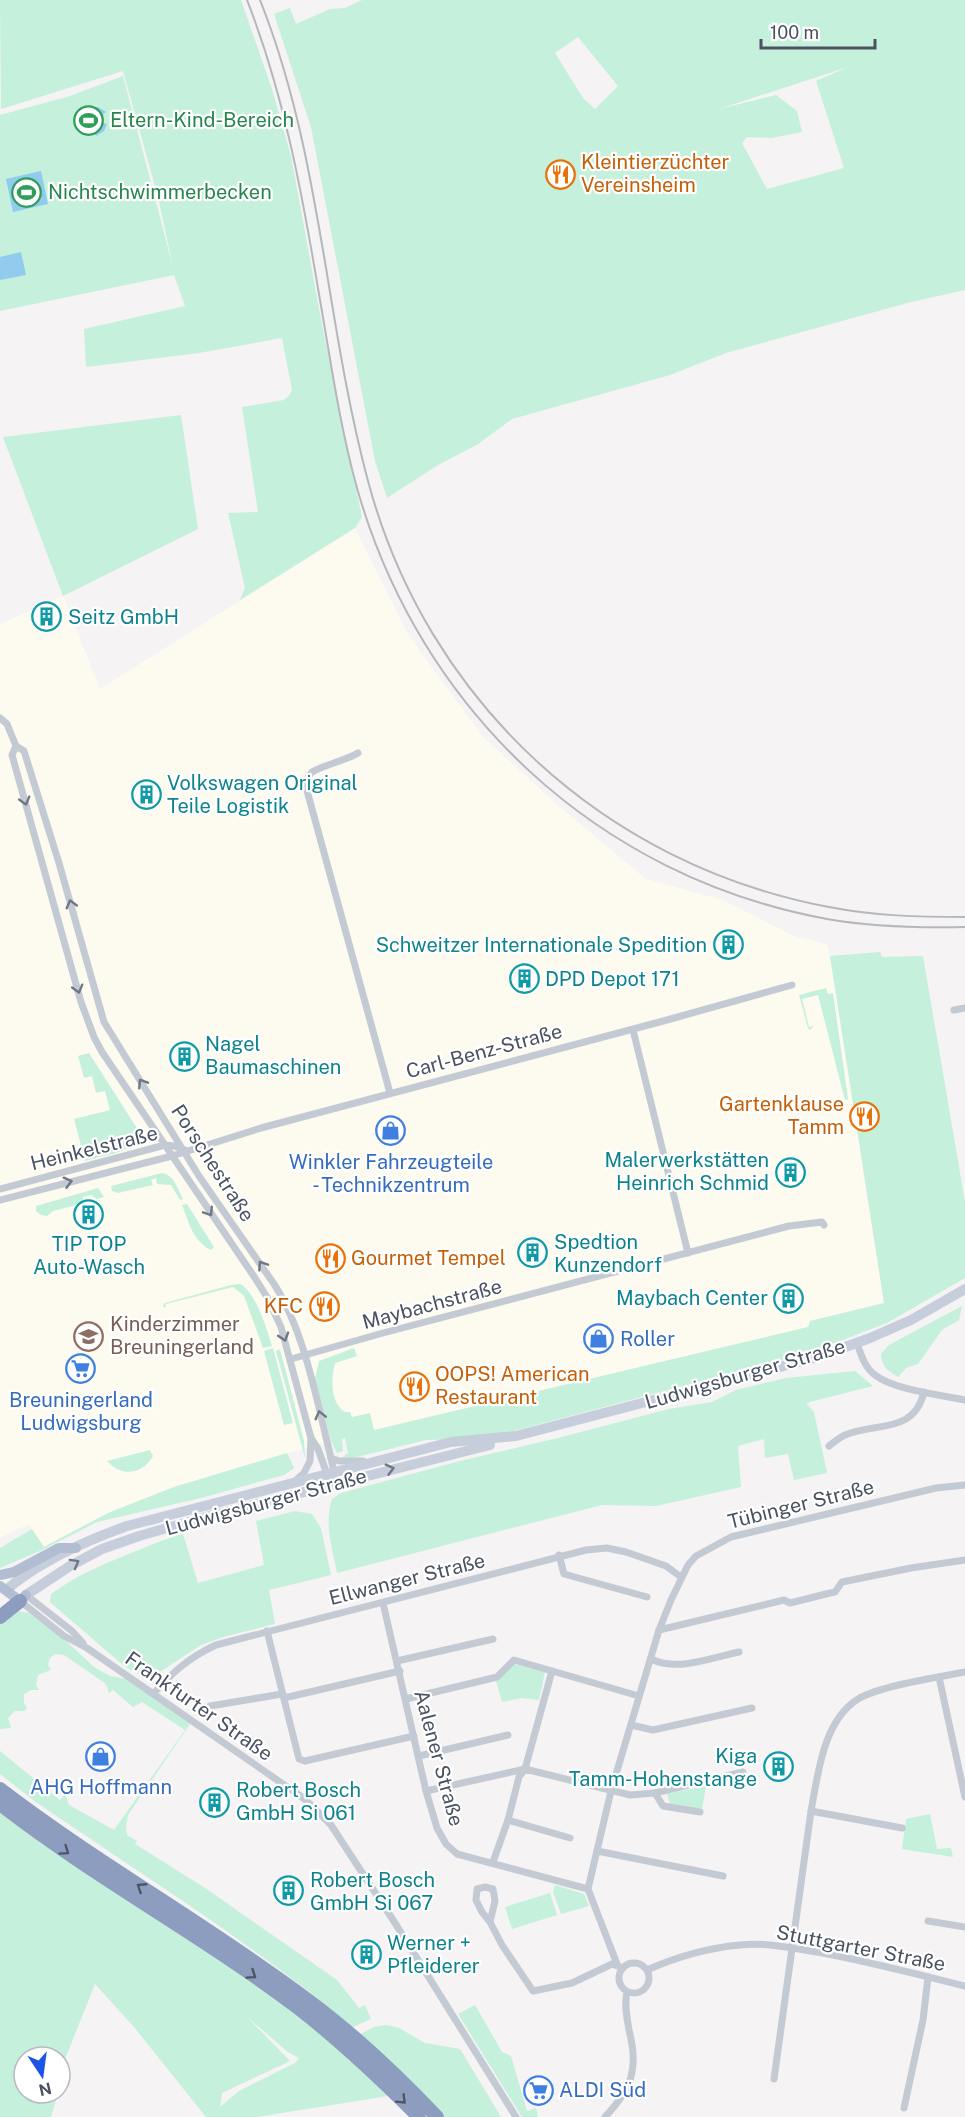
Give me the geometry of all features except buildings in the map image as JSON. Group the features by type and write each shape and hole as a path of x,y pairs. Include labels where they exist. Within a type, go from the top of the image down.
{"highway":[{"path":"0,1617 23,1598"},
{"path":"0,1789 68,1839 305,1997 366,2048 437,2117"},
{"path":"0,1804 17,1818 297,2007 360,2059 419,2117"},
{"path":"0,1813 17,1818"}],"main road":[{"name":"Ludwigsburger Straße","path":"23,1598 70,1566 122,1541 200,1518 485,1446 818,1357 911,1320 965,1289"},
{"name":"Ludwigsburger Straße","path":"2,1591 28,1573 76,1548 127,1526 451,1442 516,1436"},
{"path":"0,1575 14,1572 59,1548 76,1548"},
{"path":"2,1591 23,1598"}],"street":[{"path":"0,718 7,724 16,746"},
{"name":"Porschestraße","path":"294,1482 304,1473 310,1461 311,1438 281,1327 267,1297 94,1037 81,1002 12,755 16,746 24,751 66,885 104,1022 199,1176 278,1288 295,1324 304,1356 331,1458 330,1473"},
{"path":"358,753 309,774 306,787 390,1093"},
{"path":"49,890 66,885"},
{"name":"Carl-Benz-Straße","path":"185,1150 792,985"},
{"path":"954,1010 965,1008"},
{"path":"633,1030 688,1252"},
{"name":"Heinkelstraße","path":"0,1189 165,1145 185,1150"},
{"name":"Heinkelstraße","path":"0,1200 172,1156 185,1150"},
{"name":"Maybachstraße","path":"291,1359 688,1252 789,1227 822,1222 824,1225"},
{"path":"857,1343 864,1361 874,1375 924,1392 965,1400"},
{"path":"829,1446 845,1435 910,1418 921,1404 924,1392"},
{"name":"Porschestraße","path":"311,1438 330,1473 333,1484"},
{"path":"331,1458 357,1462 381,1460"},
{"name":"Tübinger Straße","path":"588,1889 611,1791 659,1630 681,1577 696,1556 730,1537 936,1488 965,1485"},
{"name":"Ellwanger Straße","path":"153,1694 177,1668 196,1654 216,1645 586,1550 607,1548 666,1566 681,1577"},
{"path":"559,1556 564,1574 647,1597"},
{"path":"659,1630 784,1600 790,1603 835,1592 842,1582 965,1560"},
{"name":"Frankfurter Straße","path":"23,1598 64,1636 87,1648 306,1800 331,1825 516,2117"},
{"name":"Aalener Straße","path":"383,1603 426,1791 437,1828 446,1844 457,1854 588,1889"},
{"path":"267,1631 299,1759 305,1761 414,1736"},
{"path":"397,1661 493,1639"},
{"path":"651,1659 675,1666 738,1652"},
{"path":"406,1698 497,1677 514,1660 639,1696"},
{"path":"210,1706 283,1696 400,1671"},
{"path":"493,1862 508,1820 519,1777 525,1769 552,1671"},
{"path":"774,2079 810,1811 832,1731 847,1709 859,1698 886,1689 965,1672"},
{"path":"939,1677 965,1797"},
{"path":"631,1725 653,1730 752,1708"},
{"path":"419,1756 508,1735"},
{"path":"426,1791 525,1769 630,1795 655,1793 743,1772"},
{"path":"655,1793 663,1806 700,1812"},
{"path":"810,1811 902,1828"},
{"path":"508,1820 570,1838"},
{"path":"597,1851 723,1876"},
{"path":"490,1922 495,1901 493,1889 485,1887 477,1889 476,1899 482,1912 533,1991 572,1983 612,1964 620,1966"},
{"path":"588,1889 620,1966 619,1980 627,1992 627,2014 633,2047 632,2072 623,2097 605,2117"},
{"path":"928,1921 965,1927"},
{"name":"Stuttgarter Straße","path":"620,1966 635,1963 647,1970 699,1952 741,1945 791,1947 965,1986"},
{"path":"627,1992 639,1992 646,1986 647,1970"},
{"path":"904,2108 923,2020 928,1977"}],"shaded area":[{"path":"355,528 408,634 482,736 561,808 646,879 723,900 794,936 827,944 884,1303 810,1321 808,1327 345,1437 289,1453 174,1487 108,1513 43,1547 29,1524 0,1538 0,624 63,596 100,689"}],"green space":[{"path":"0,0 241,0 272,89 291,156 323,330 362,517 355,528 240,600 245,588 228,513 258,512 242,407 284,400 289,396 292,390 282,338 199,353 86,367 84,329 185,306 174,275 0,311 0,115 70,96 123,76 173,267 158,197 123,71 1,109"},
{"path":"362,0 965,0 965,290 911,302 726,353 670,375 512,419 478,444 438,465 387,498 375,461 311,127 274,14 290,8 296,24 330,9 345,8","holes":["578,37 618,86 595,109 583,98 555,53","848,67 816,81 844,168 767,189 742,143 747,137 772,138 802,132 797,111 776,95 719,109"]},
{"path":"181,415 198,529 63,596 3,437"},
{"path":"880,952 882,957 923,956 965,1202 965,1278 887,1323 811,1352 502,1434 475,1439 426,1440 349,1459 343,1457 348,1453 345,1438 342,1439 343,1451 337,1453 331,1441 315,1379 319,1361 354,1348 357,1356 335,1363 332,1383 334,1397 340,1408 345,1412 350,1412 352,1417 370,1413 374,1430 808,1327 810,1321 884,1303 830,956"},
{"path":"826,988 828,994 833,993 848,1099 845,1100 818,995 802,999 809,1027 814,1026 810,1030 808,1028 799,995"},
{"path":"89,1053 140,1133 137,1140 125,1150 85,1161 74,1119 110,1110 105,1091 96,1093 92,1076 84,1078 78,1056"},
{"path":"162,1173 173,1179 183,1199 180,1200 171,1185 157,1184 156,1178 151,1180 153,1185 118,1193 112,1191 111,1186"},
{"path":"98,1188 104,1197 97,1199 91,1195 83,1197 84,1203 53,1211 47,1216 36,1211 36,1206"},
{"path":"187,1204 214,1247 211,1250 200,1242 192,1231 182,1205"},
{"path":"240,1284 246,1288 256,1303 272,1346 263,1348 244,1296 233,1287 166,1304 165,1308 163,1306 165,1303"},
{"path":"962,1306 959,1320 942,1330 918,1364 906,1368 898,1377 886,1368 881,1354 889,1345"},
{"path":"273,1348 293,1423 284,1425 264,1351"},
{"path":"280,1349 304,1441 305,1458 276,1351"},
{"path":"855,1371 873,1386 806,1403 814,1412 827,1473 794,1480 788,1454 765,1458 764,1439 738,1446 741,1487 656,1506 602,1505 337,1573 329,1517 332,1499 341,1493 669,1409 712,1402 736,1390 786,1378"},
{"path":"150,1450 153,1456 149,1462 132,1472 119,1470 107,1461"},
{"path":"287,1453 294,1468 284,1475 201,1498 97,1522 0,1568 0,1548 32,1529 44,1547 108,1513 174,1487"},
{"path":"295,1511 312,1514 321,1528 331,1575 269,1590 275,1624 201,1645 152,1677 140,1675 124,1666 50,1602 51,1594 87,1572 168,1538 183,1534 198,1583 264,1565 256,1521"},
{"path":"18,1611 29,1613 63,1638 94,1667 110,1676 132,1680 192,1721 128,1815 127,1835 137,1841 135,1844 205,1888 337,1980 359,2008 365,2005 371,2019 353,2027 276,1966 33,1800 0,1774 0,1751 60,1800 65,1794 69,1805 114,1830 185,1730 142,1702 133,1707 113,1690 109,1693 106,1684 64,1655 55,1654 50,1658 48,1665 51,1670 38,1675 36,1685 39,1690 31,1690 24,1694 24,1703 27,1708 25,1711 15,1711 8,1718 11,1728 0,1729 0,1625"},
{"path":"514,1664 545,1672 539,1700 522,1698 502,1702 496,1681"},
{"path":"706,1786 702,1809 670,1804 667,1794"},
{"path":"0,1813 17,1818 297,2007 388,2096 257,2117 206,2117 134,2027 95,1984 71,2045 12,2045 12,2105 54,2105 51,2117 0,2117","holes":["247,2017 288,2052 299,2058 295,2063 239,2091 220,2107 222,2093 290,2061"]},
{"path":"930,1814 937,1849 951,1848 953,1857 902,1849 906,1819"},
{"path":"555,1885 584,1894 589,1906 561,1914 553,1892"},
{"path":"550,1893 557,1915 512,1929 505,1907"},
{"path":"475,2005 502,2052 511,2056 527,2111 536,2108 538,2117 522,2117 458,2014"},
{"path":"386,2025 399,2028 425,2043 460,2049 501,2117 441,2117 357,2036 374,2027"}],"water":[{"name":"Eltern-Kind-Bereich","path":"98,107 106,112 95,121 107,124 104,131 96,136 94,131 87,129 82,123 87,113 85,109"},
{"name":"Nichtschwimmerbecken","path":"41,171 48,204 13,212 6,179"},
{"path":"21,252 26,275 0,280 0,257"}],"railway":[{"path":"247,0 272,73 291,148 307,224 341,418 357,488 386,569 425,644 473,711 530,771 594,823 666,865 744,898 827,919 861,924 965,927"},
{"path":"260,0 281,59 297,118 342,360 368,481 396,561 433,635 481,702 537,761 600,812 671,854 747,886 829,907 897,915 965,917"}],"place":[{"name":"Eltern-Kind-Bereich","path":"89,120"},
{"name":"Kleintierzüchter Vereinsheim","path":"560,174"},
{"name":"Nichtschwimmerbecken","path":"27,192"},
{"name":"Seitz GmbH","path":"47,617"},
{"name":"Volkswagen Original Teile Logistik","path":"146,794"},
{"name":"Schweitzer Internationale Spedition","path":"728,945"},
{"name":"DPD Depot 171","path":"524,979"},
{"name":"Nagel Baumaschinen","path":"184,1056"},
{"name":"Gartenklause Tamm","path":"865,1116"},
{"name":"Winkler Fahrzeugteile - Technikzentrum","path":"391,1131"},
{"name":"Malerwerkstätten Heinrich Schmid","path":"790,1172"},
{"name":"TIP TOP Auto-Wasch","path":"89,1214"},
{"name":"Spedtion Kunzendorf","path":"533,1253"},
{"name":"Gourmet Tempel","path":"330,1258"},
{"name":"Maybach Center","path":"789,1298"},
{"name":"KFC","path":"324,1306"},
{"name":"Kinderzimmer Breuningerland","path":"89,1336"},
{"name":"Roller","path":"599,1339"},
{"name":"Breuningerland Ludwigsburg","path":"81,1369"},
{"name":"OOPS! American Restaurant","path":"414,1386"},
{"name":"AHG Hoffmann","path":"101,1757"},
{"name":"Kiga Tamm-Hohenstange","path":"778,1767"},
{"name":"Robert Bosch GmbH Si 061","path":"215,1802"},
{"name":"Robert Bosch GmbH Si 067","path":"289,1891"},
{"name":"Werner + Pfleiderer","path":"366,1955"},
{"name":"ALDI Süd","path":"538,2090"}]}
